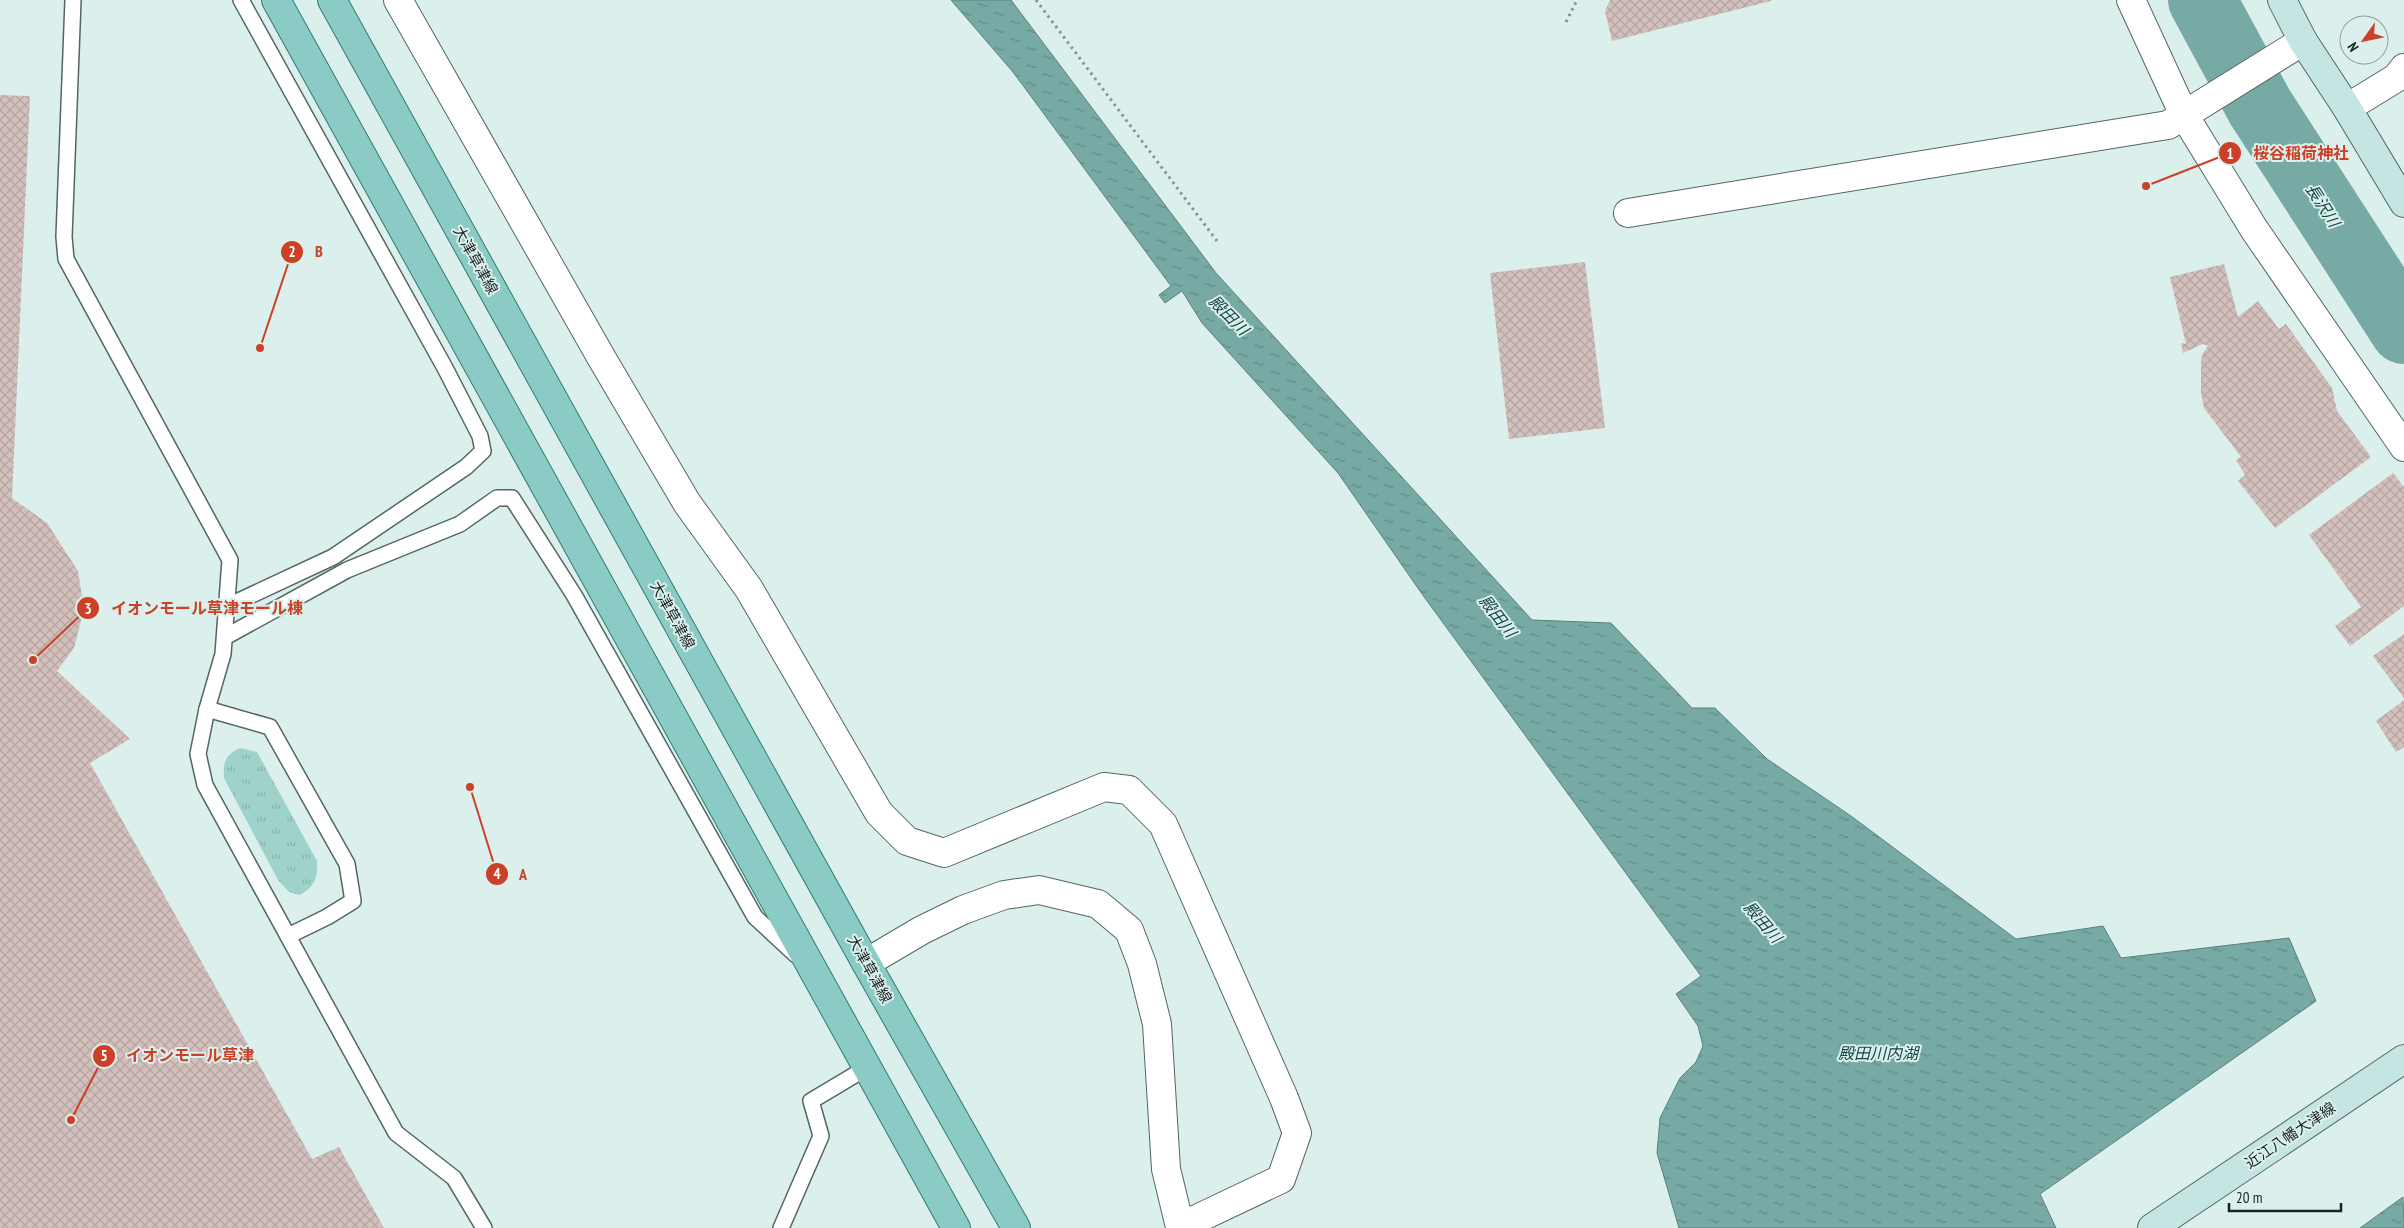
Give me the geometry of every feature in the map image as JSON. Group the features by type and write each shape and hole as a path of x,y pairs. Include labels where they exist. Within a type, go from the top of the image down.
{"main road":[{"path":"276,0 956,1228"},
{"name":"大津草津線","path":"332,0 866,963 1016,1228"},
{"path":"2282,0 2294,47 2347,108 2404,203"},
{"name":"近江八幡大津線","path":"2152,1228 2404,1059"}],"street":[{"path":"398,0 601,357 682,495 749,589 879,813 907,841 944,853 1104,787 1129,790 1163,824 1280,1089 1297,1133 1281,1179 1180,1227 1166,1169 1157,1024 1142,964 1129,930 1098,904 1039,890 1004,895 963,910 922,930 866,963"},
{"path":"2132,0 2195,109 2254,229 2404,447"},
{"path":"1628,213 2168,125 2294,47"},
{"path":"2347,108 2396,78 2404,68"}],"lane":[{"path":"74,0 64,237 66,259 230,560 223,654 207,709 198,754 205,785 396,1134 454,1178 484,1228"},
{"path":"228,606 333,557 466,467 483,451 480,436 445,368 242,0"},
{"path":"225,637 347,570 460,524 497,498 512,498 574,595 755,917 817,975"},
{"path":"207,709 270,727 347,864 353,901 327,917 288,936"},
{"path":"781,1228 820,1136 811,1100 868,1068"}],"path":[{"path":"1036,0 1217,241"},
{"path":"1566,22 1576,0"}],"green space":[{"path":"240,748 257,752 317,861 316,877 312,885 300,895 289,892 278,880 224,778 224,768 228,756"}],"water":[{"name":"殿田川内湖","path":"951,0 1011,0 1216,273 1532,620 1611,623 1692,708 1715,708 1767,759 1851,816 2016,939 2103,926 2121,958 2289,938 2316,1001 2040,1194 2056,1228 1679,1228 1657,1153 1660,1118 1680,1078 1696,1062 1703,1046 1698,1026 1676,994 1701,976 1422,594 1338,473 1202,323 1182,291 1165,303 1159,295 1171,286 1013,72"},
{"path":"2403,1197 2404,1228 2360,1228"}],"building":[{"path":"1610,0 1771,1 1612,41 1605,11"},
{"path":"0,95 30,96 12,498 47,523 78,571 84,609 74,648 57,671 130,739 90,763 312,1159 339,1147 384,1228 0,1228"},
{"path":"1585,262 1605,428 1509,439 1490,273"},
{"path":"2224,264 2238,317 2258,301 2279,329 2286,324 2332,388 2337,411 2371,457 2275,528 2238,481 2245,475 2236,460 2241,457 2204,408 2201,393 2201,364 2202,355 2208,346 2203,344 2183,353 2181,343 2186,344 2170,277"},
{"path":"2393,473 2404,487 2404,606 2350,646 2335,626 2361,607 2309,535"},
{"path":"2404,634 2404,698 2373,656"},
{"path":"2404,700 2404,747 2396,752 2376,721"}],"waterway":[{"name":"長沢川","path":"2202,0 2260,107 2404,330"}],"place":[{"name":"桜谷稲荷神社","path":"2146,186"},
{"name":"B","path":"260,348"},
{"name":"イオンモール草津モール棟","path":"33,660"},
{"name":"A","path":"470,787"},
{"name":"イオンモール草津","path":"71,1120"}],"water label":[{"name":"殿田川","path":"1229,315"},
{"name":"殿田川","path":"1498,616"},
{"name":"殿田川","path":"1763,922"}]}
